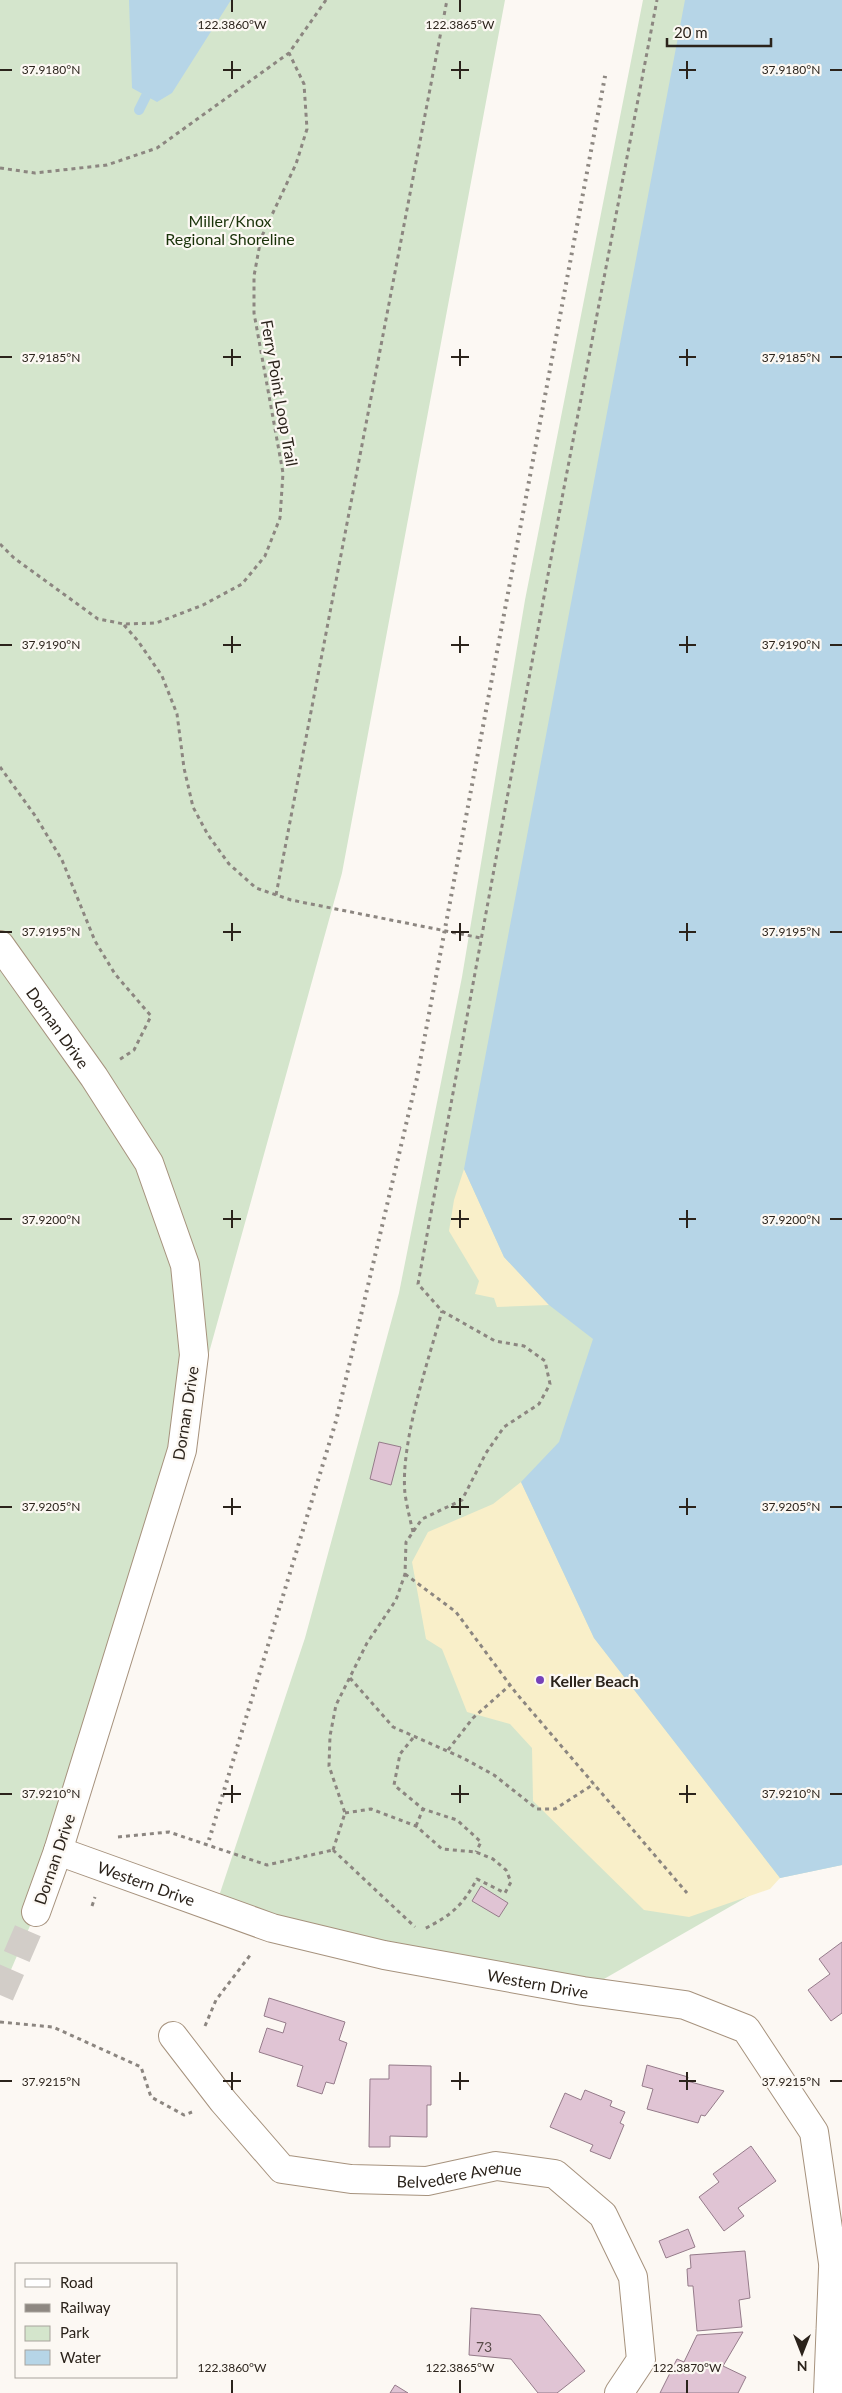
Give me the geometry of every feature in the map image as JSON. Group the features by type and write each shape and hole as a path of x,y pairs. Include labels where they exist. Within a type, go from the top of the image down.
{"street":[{"name":"Dornan Drive","path":"0,946 94,1077 149,1163 185,1265 194,1355 182,1450 58,1851 36,1912"},
{"name":"Western Drive","path":"58,1851 272,1928 384,1955 432,1964 583,1991 685,2005 746,2030 814,2132 834,2263 842,2289"},
{"name":"Belvedere Avenue","path":"172,2036 223,2101 282,2168 350,2179 427,2181 496,2166 555,2174 603,2215 633,2276 641,2360 619,2393"},
{"path":"828,2393 834,2263"}],"path":[{"path":"0,168 36,173 107,165 158,148 289,53 326,0"},
{"path":"276,895 446,0"},
{"path":"333,1850 346,1813 329,1766 330,1736 336,1705 367,1643 396,1600 405,1574 406,1542 422,1519 462,1500 486,1452 504,1427 538,1404 550,1384 545,1361 524,1346 495,1341 442,1311 418,1284 563,493 657,0"},
{"name":"Ferry Point Loop Trail","path":"0,544 14,558 98,619 124,624 156,623 203,605 242,584 265,556 280,518 283,473 254,313 254,276 261,238 296,164 307,128 304,84 289,53"},
{"path":"124,624 138,640 162,676 177,714 184,768 194,807 208,835 229,864 256,888 276,895 343,911 481,938"},
{"path":"0,767 36,817 62,860 95,941 115,974 151,1016 134,1050 94,1077"},
{"path":"413,1532 405,1493 407,1452 415,1412 442,1311"},
{"path":"405,1574 456,1612 510,1685 687,1893"},
{"path":"350,1678 393,1727 413,1738 448,1750 494,1776 537,1809 555,1809 594,1784"},
{"path":"448,1750 473,1718 510,1685"},
{"path":"413,1738 400,1754 394,1785 423,1809 457,1820 481,1842 476,1852"},
{"path":"346,1813 372,1809 416,1826 442,1849 476,1852 492,1859 506,1870 511,1882 505,1893 477,1879 470,1892 450,1916 419,1931"},
{"path":"416,1826 423,1809"},
{"path":"118,1836 169,1832 267,1865 333,1850"},
{"path":"333,1850 419,1931 423,1936 432,1964"},
{"path":"195,2066 196,2046 216,2000 272,1928"},
{"path":"0,2022 53,2027 141,2067 151,2097 184,2115 223,2101"}],"green space":[{"name":"Miller/Knox Regional Shoreline","path":"0,0 505,0 342,873 182,1450 36,1912 0,1995"},
{"path":"643,0 842,0 842,1865 780,1878 583,1991 215,1908 305,1638 399,1293 462,977 525,600"}],"sand":[{"path":"464,1169 504,1257 549,1305 497,1307 494,1298 475,1294 479,1281 449,1231 454,1200"},
{"name":"Keller Beach","path":"521,1482 594,1638 780,1878 770,1889 689,1917 644,1910 533,1801 532,1748 510,1724 467,1712 442,1649 426,1639 412,1562 428,1532 493,1504"}],"water":[{"path":"129,0 231,0 172,93 157,102 132,88"},
{"path":"685,0 842,0 842,1865 780,1878 594,1638 521,1482 559,1442 593,1339 549,1305 504,1257 464,1169"}],"building":[{"path":"379,1442 401,1447 391,1485 370,1479"},
{"path":"481,1886 508,1903 499,1917 472,1901"},
{"path":"842,1942 842,2013 831,2021 808,1990 830,1974 819,1959"},
{"path":"269,1998 345,2022 339,2040 347,2043 334,2084 326,2082 322,2094 297,2086 303,2066 259,2052 267,2028 283,2033 286,2023 264,2016"},
{"path":"389,2065 431,2066 431,2105 427,2105 427,2137 390,2136 390,2147 369,2147 370,2079 389,2079"},
{"path":"647,2065 688,2077 687,2081 724,2091 705,2116 701,2115 698,2123 647,2109 653,2089 642,2086"},
{"path":"585,2090 612,2101 610,2106 625,2112 620,2123 624,2125 610,2159 590,2151 593,2145 550,2127 565,2093 581,2100"},
{"path":"751,2146 776,2181 738,2208 744,2216 724,2231 699,2197 719,2182 713,2174"},
{"path":"688,2229 695,2247 666,2258 659,2241"},
{"path":"745,2251 750,2298 739,2300 742,2327 697,2331 693,2286 688,2286 687,2269 691,2268 690,2255"},
{"path":"471,2308 540,2315 585,2371 557,2393 538,2393 511,2359 469,2355"},
{"path":"743,2332 723,2366 746,2377 738,2393 660,2393 677,2359 684,2362 697,2335"},
{"path":"395,2385 408,2393 390,2393"}],"waterway":[{"path":"139,110 146,96"}],"tunnel":[{"path":"0,1995 36,1912"}],"railway":[{"path":"209,1840 336,1421 417,1078 606,71"}],"place":[{"name":"Keller Beach","path":"540,1680"}]}
